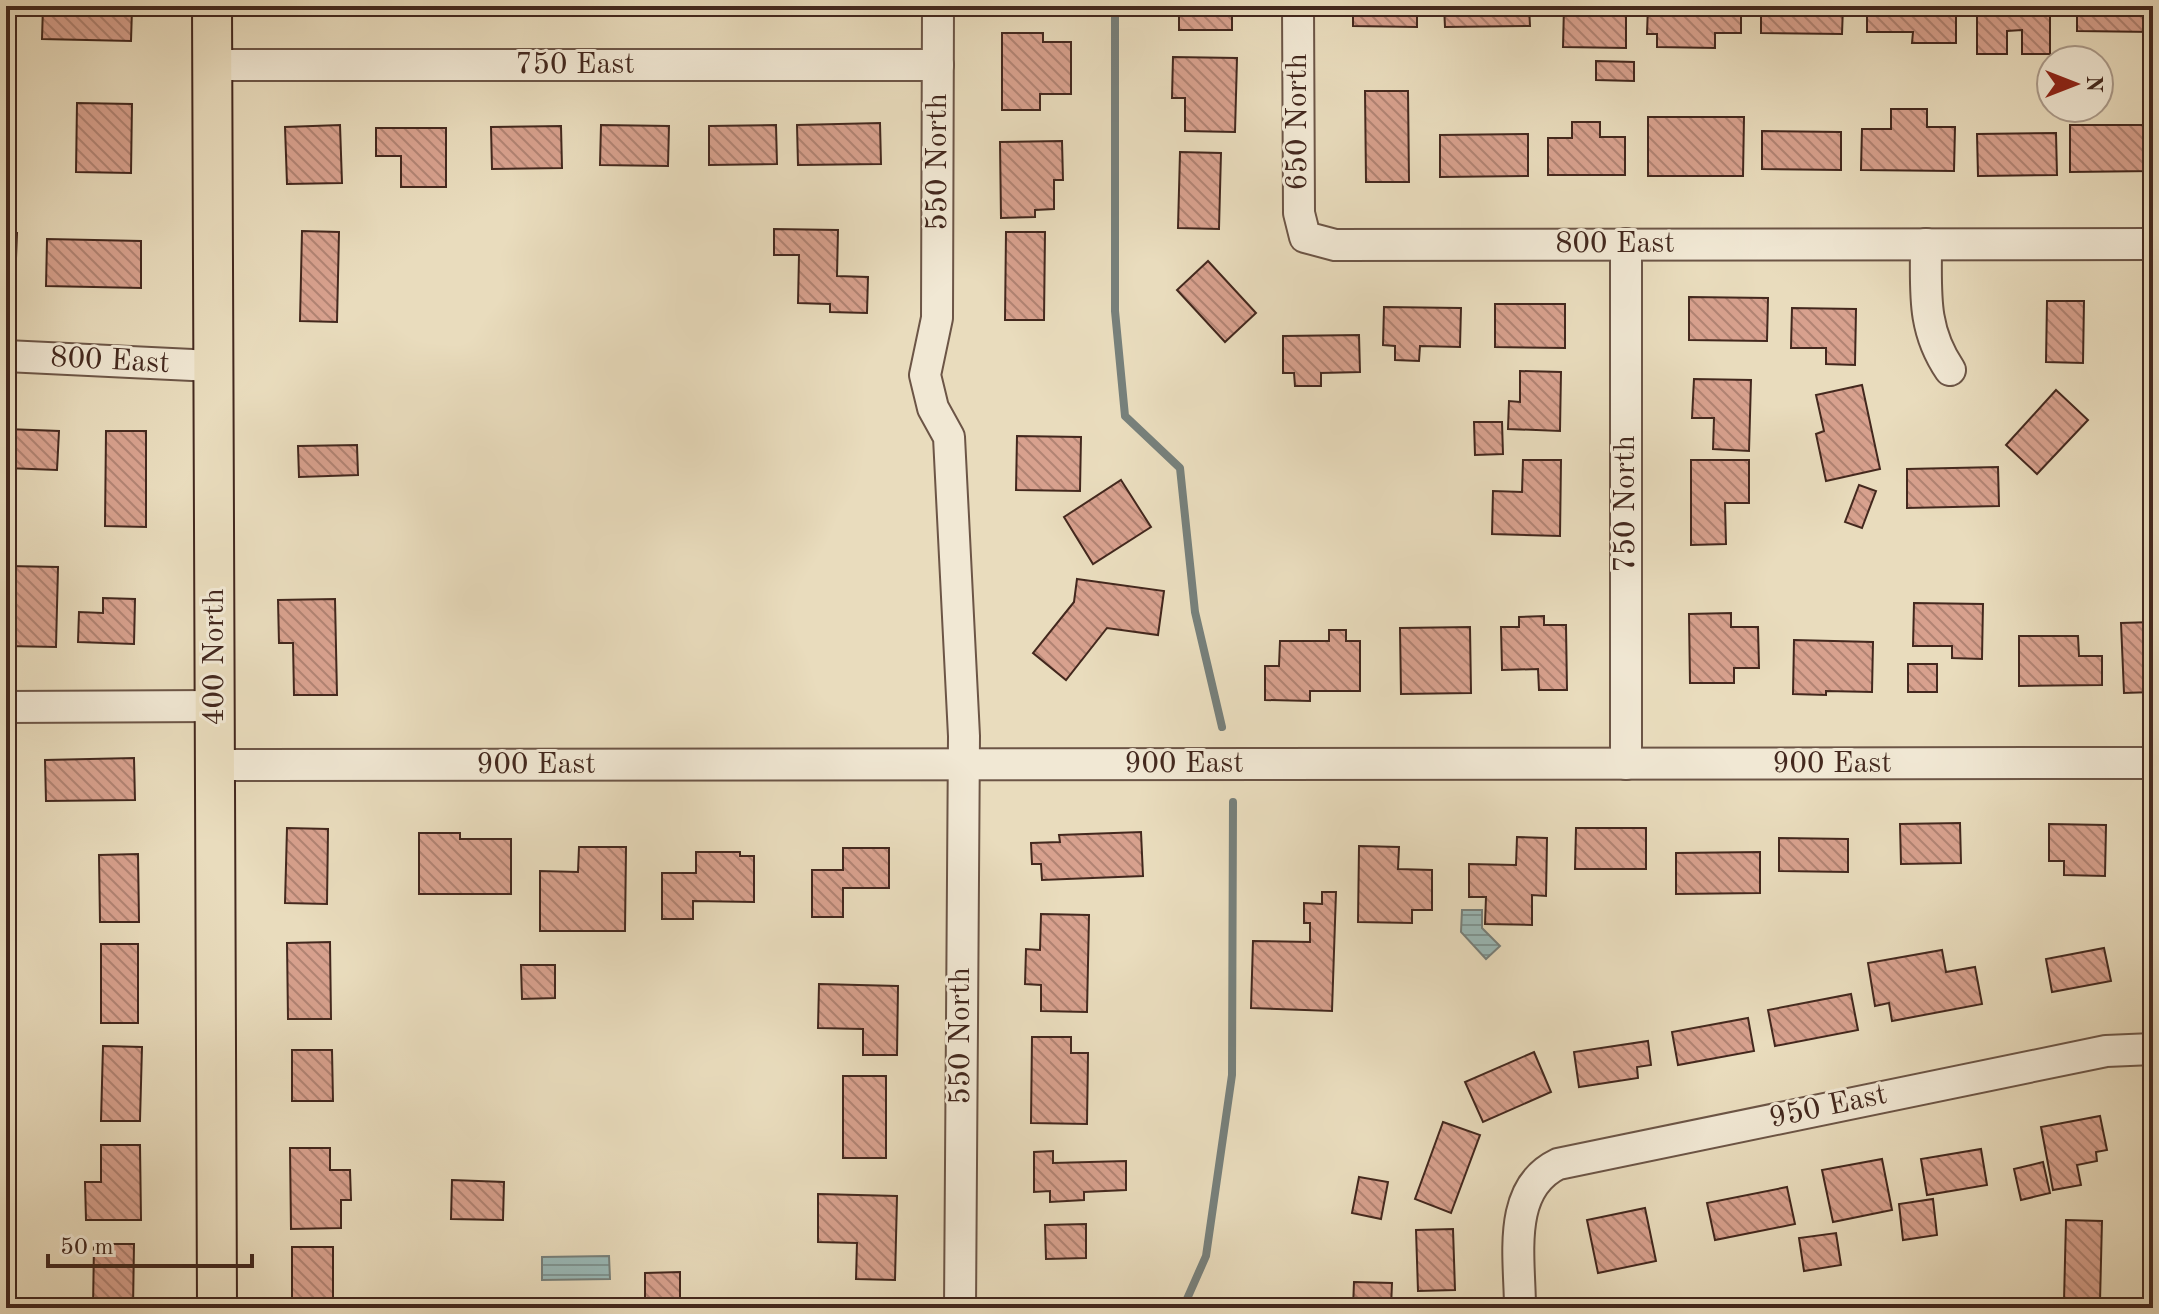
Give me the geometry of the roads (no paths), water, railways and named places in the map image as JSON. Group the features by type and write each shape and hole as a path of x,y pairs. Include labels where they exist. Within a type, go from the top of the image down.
{"main road":[{"name":"400 North","path":"212,6 217,1308"}],"street":[{"name":"550 North","path":"938,6 937,318 925,375 933,408 949,437 964,736 960,1308"},
{"name":"650 North","path":"1298,6 1298,199 1305,237"},
{"name":"750 East","path":"212,65 938,65"},
{"name":"800 East","path":"1305,237 1335,245 2153,244"},
{"name":"750 North","path":"1626,244 1626,764"},
{"path":"1926,244 1926,308 1930,330 1938,352 1950,370"},
{"name":"800 East","path":"6,356 213,366"},
{"path":"6,707 215,706"},
{"name":"900 East","path":"215,765 2153,763"},
{"name":"950 East","path":"1520,1308 1523,1203 1532,1183 1540,1175 1567,1160 2106,1051 2153,1049"}],"water":[{"path":"1462,910 1482,910 1482,928 1500,946 1486,959 1461,932"},
{"path":"609,1256 610,1279 542,1280 542,1257"}],"waterway":[{"path":"1115,6 1115,311 1125,416 1180,468 1195,612 1222,727"},
{"path":"1183,1308 1206,1256 1232,1075 1233,802"}]}
